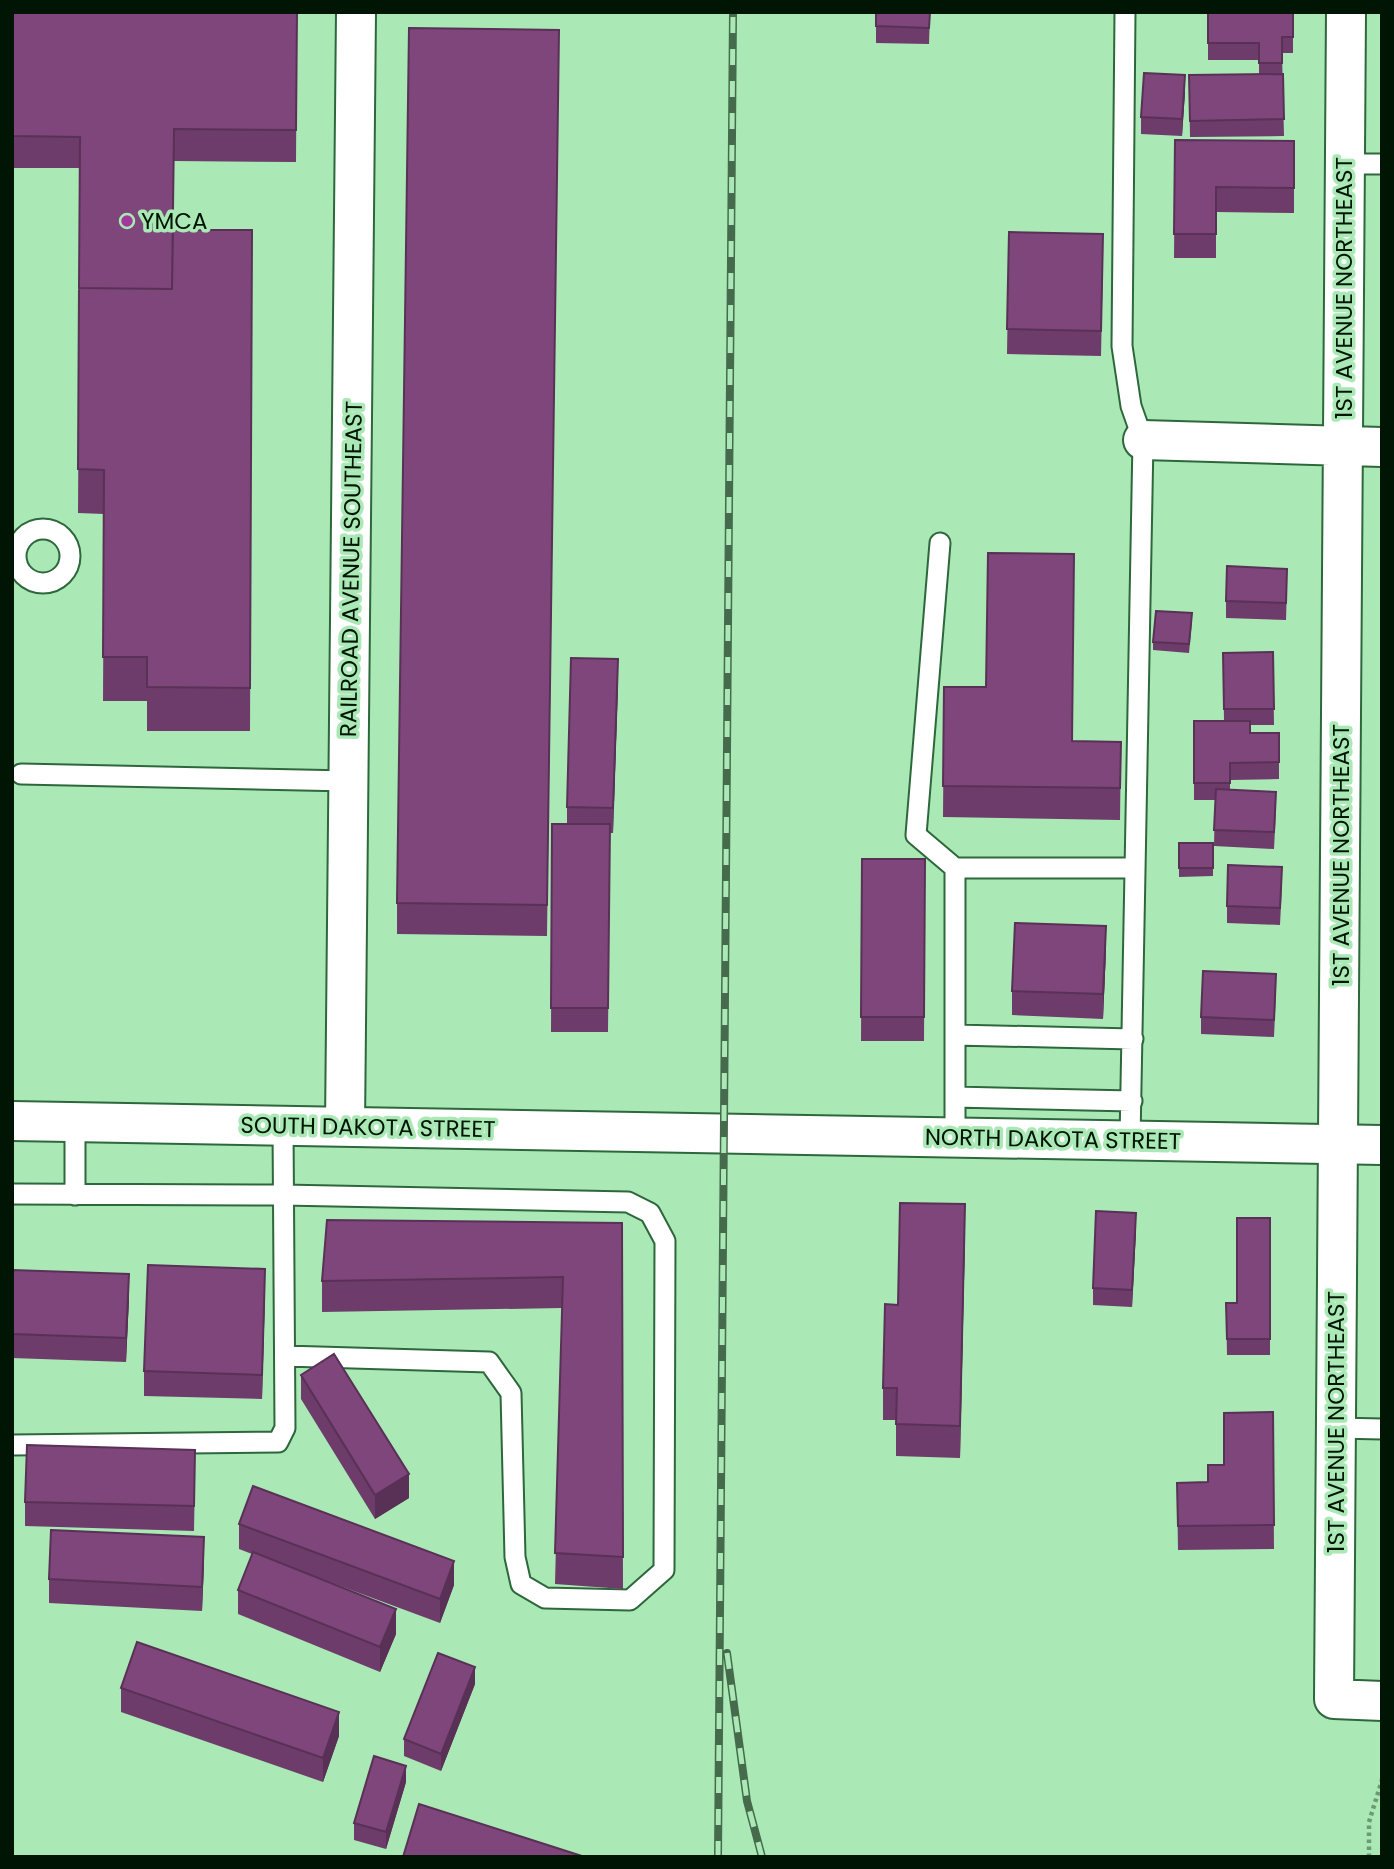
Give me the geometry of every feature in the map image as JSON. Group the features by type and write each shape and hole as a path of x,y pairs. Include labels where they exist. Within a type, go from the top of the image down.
{"street":[{"name":"RAILROAD AVENUE SOUTHEAST","path":"345,1126 356,12"},
{"name":"1ST AVENUE NORTHEAST","path":"1346,12 1363,164 1343,447 1334,1699 1382,1701"},
{"path":"1143,440 1382,447"},
{"name":"SOUTH DAKOTA STREET","path":"12,1121 723,1133"},
{"name":"NORTH DAKOTA STREET","path":"723,1133 1382,1145"}],"lane":[{"path":"1125,12 1122,346 1131,406 1143,440 1130,1140"},
{"path":"940,543 916,835 955,868 1135,868"},
{"path":"21,774 349,781"},
{"path":"955,868 955,1137"},
{"path":"955,1035 1133,1039"},
{"path":"955,1097 1132,1101"},
{"path":"1087,1139 1088,1100"},
{"path":"75,1122 75,1195"},
{"path":"12,1445 278,1442 285,1427 283,1125"},
{"path":"12,1194 283,1195 628,1202 650,1213 665,1241 664,1570 629,1600 545,1598 521,1584 515,1557 511,1394 489,1362 285,1356"},
{"path":"1336,1428 1382,1429"}],"path":[{"path":"1369,1857 1369,1822 1382,1780"}],"building":[{"name":"YMCA","path":"12,12 297,12 296,130 174,129 172,289 79,288 80,137 12,136"},
{"path":"876,12 930,12 929,28 876,26"},
{"path":"1208,12 1293,12 1293,37 1282,37 1282,63 1259,63 1259,43 1208,43"},
{"path":"409,28 559,30 547,905 397,903"},
{"path":"1144,73 1185,75 1182,119 1141,117"},
{"path":"1283,74 1284,119 1190,121 1189,75"},
{"path":"1175,140 1294,141 1294,188 1216,187 1216,234 1174,234"},
{"path":"173,230 252,230 250,688 147,687 147,657 103,657 104,470 78,469 79,288 172,289"},
{"path":"1009,232 1103,234 1101,331 1007,329"},
{"path":"988,553 1074,554 1072,741 1121,742 1120,788 943,786 944,687 986,687"},
{"path":"1227,566 1287,569 1286,603 1226,601"},
{"path":"1156,611 1192,613 1189,644 1153,642"},
{"path":"1273,652 1274,709 1224,709 1223,653"},
{"path":"571,658 618,659 613,808 567,807"},
{"path":"1194,721 1250,721 1250,733 1279,733 1279,762 1230,763 1230,783 1194,783"},
{"path":"1216,789 1276,792 1274,832 1214,830"},
{"path":"552,824 610,824 608,1008 551,1008"},
{"path":"1179,843 1213,843 1213,868 1179,868"},
{"path":"862,859 925,859 924,1017 861,1017"},
{"path":"1228,865 1282,867 1280,908 1227,906"},
{"path":"1015,923 1106,926 1103,994 1012,991"},
{"path":"1203,971 1276,974 1274,1020 1201,1017"},
{"path":"900,1203 965,1204 960,1426 896,1424 897,1388 883,1388 885,1304 898,1305"},
{"path":"1096,1211 1136,1213 1132,1290 1093,1288"},
{"path":"1237,1218 1270,1218 1270,1339 1227,1339 1226,1303 1237,1303"},
{"path":"327,1220 622,1223 623,1557 555,1553 563,1277 322,1281"},
{"path":"148,1265 265,1269 262,1375 144,1371"},
{"path":"12,1270 129,1274 126,1338 12,1334"},
{"path":"334,1354 409,1474 375,1495 301,1375"},
{"path":"1273,1412 1274,1525 1178,1526 1177,1483 1208,1482 1208,1465 1224,1465 1224,1413"},
{"path":"27,1445 195,1450 194,1506 25,1502"},
{"path":"253,1486 454,1561 440,1599 239,1524"},
{"path":"51,1530 204,1537 202,1587 49,1579"},
{"path":"253,1552 396,1609 380,1647 238,1590"},
{"path":"137,1642 339,1712 323,1758 121,1688"},
{"path":"438,1653 475,1667 441,1754 404,1739"},
{"path":"374,1756 406,1766 386,1832 354,1823"},
{"path":"419,1804 585,1857 403,1857"}],"railway":[{"path":"718,1857 733,12"},
{"path":"727,1653 747,1801 762,1857"}],"place":[{"name":"YMCA","path":"127,221"}]}
